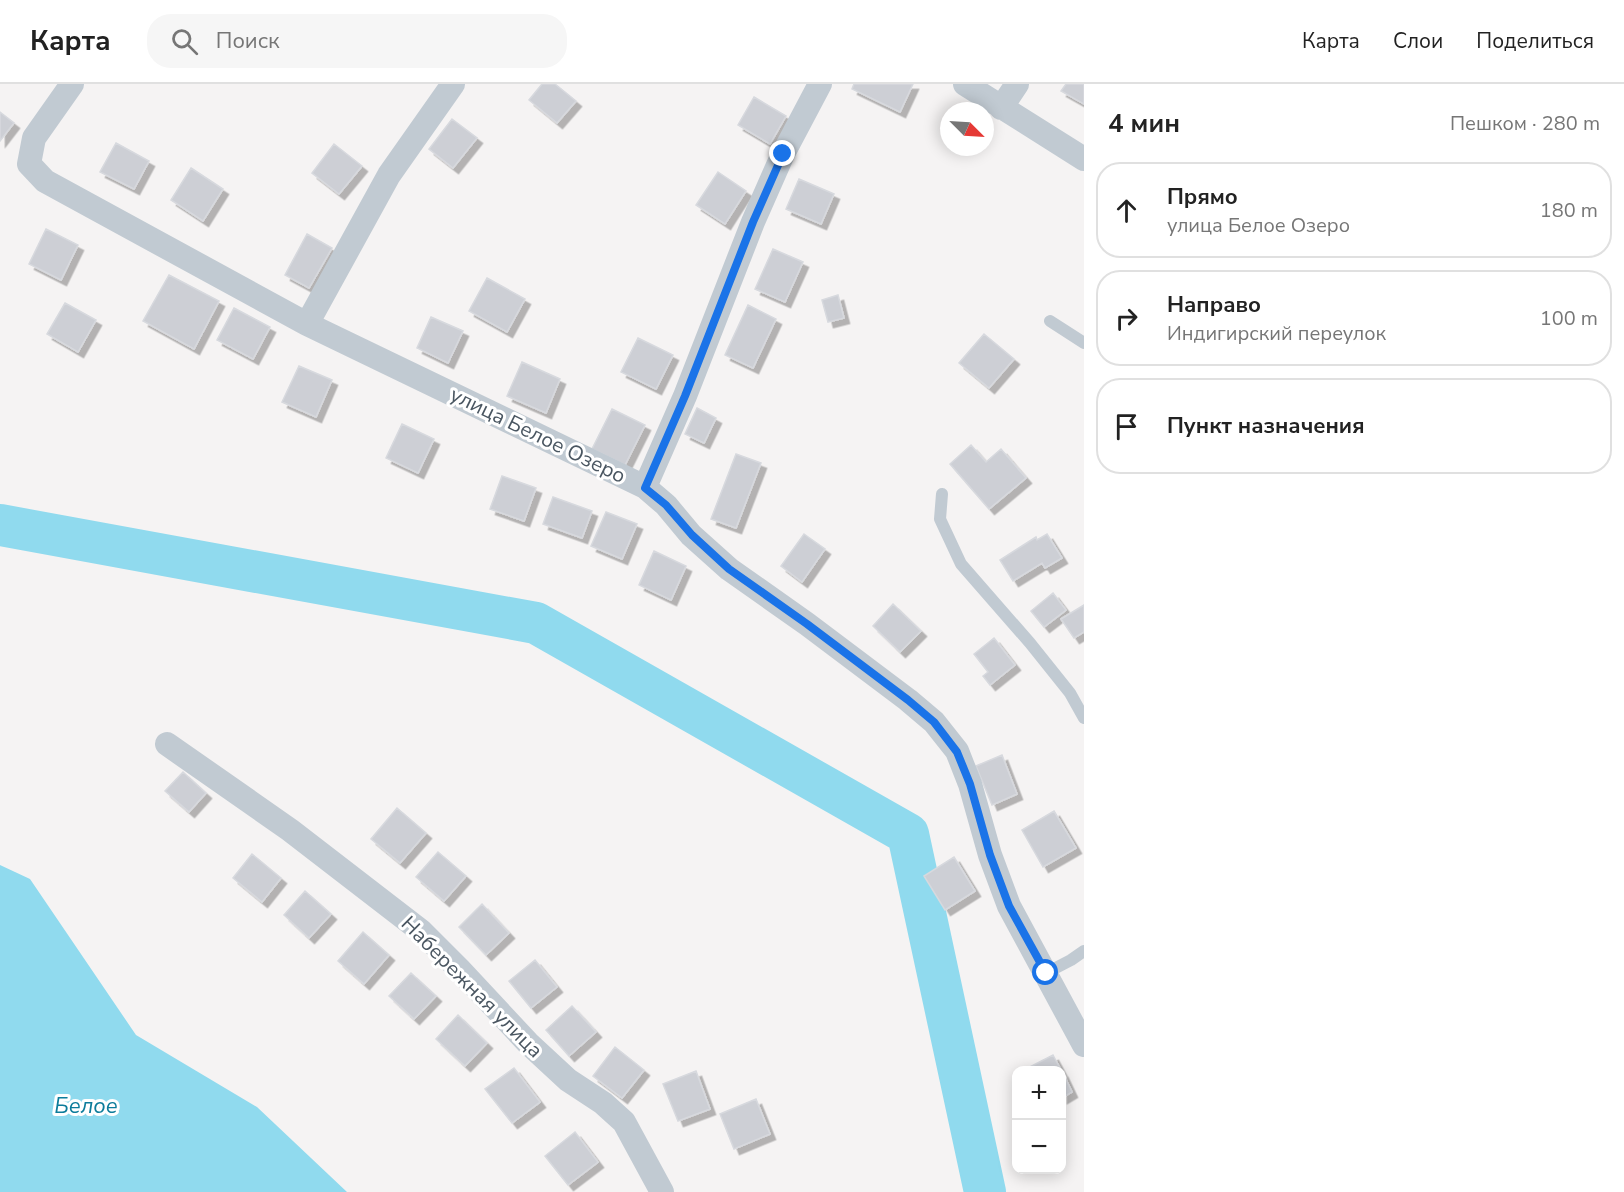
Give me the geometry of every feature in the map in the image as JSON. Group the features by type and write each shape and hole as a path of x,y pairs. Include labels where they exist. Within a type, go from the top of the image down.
{"street":[{"name":"улица Белое Озеро","path":"72,84 34,138 29,164 45,181 307,324 645,488 666,505 692,535 729,569 807,624 934,722 957,752 970,784 990,855 1009,906 1084,1045"},
{"path":"307,324 389,175 453,84"},
{"path":"645,488 685,396 753,222 783,154 820,84"},
{"path":"965,84 1084,159"},
{"path":"1001,108 1017,84"},
{"name":"Набережная улица","path":"167,744 290,830 421,932 528,1043 568,1080 603,1103 624,1122 662,1192"}],"lane":[{"path":"1050,321 1084,342"},
{"path":"942,494 940,519 961,564 1070,693 1084,718"},
{"path":"1046,973 1084,951"}],"water":[{"name":"Белое","path":"0,865 30,879 136,1035 257,1107 347,1192 0,1192"}],"building":[{"path":"542,84 555,84 576,101 557,123 529,100"},
{"path":"854,84 913,84 900,112 852,89"},
{"path":"1066,84 1084,84 1084,104 1061,91"},
{"path":"754,97 786,116 770,144 738,125"},
{"path":"0,112 14,123 0,141"},
{"path":"452,119 477,138 453,168 429,149"},
{"path":"116,143 149,161 134,189 100,172"},
{"path":"334,144 362,166 339,194 312,173"},
{"path":"191,168 223,189 203,221 171,200"},
{"path":"718,172 746,191 725,224 696,205"},
{"path":"799,179 834,194 821,224 786,209"},
{"path":"46,229 78,245 61,280 29,264"},
{"path":"307,234 332,248 309,288 285,275"},
{"path":"773,249 803,262 785,302 755,289"},
{"path":"169,275 219,301 194,349 143,321"},
{"path":"487,278 525,299 507,332 469,311"},
{"path":"838,295 844,318 828,322 822,300"},
{"path":"65,303 96,320 78,352 47,334"},
{"path":"748,305 776,319 753,368 725,355"},
{"path":"234,308 270,327 253,359 217,340"},
{"path":"431,317 463,331 448,363 417,348"},
{"path":"984,334 1014,359 989,388 959,363"},
{"path":"638,338 673,355 656,389 621,372"},
{"path":"522,362 560,379 546,413 507,396"},
{"path":"299,366 332,380 316,417 282,402"},
{"path":"697,408 716,418 704,443 685,434"},
{"path":"612,409 645,425 625,465 592,449"},
{"path":"402,424 434,439 418,473 386,458"},
{"path":"971,445 986,462 1001,449 1026,478 989,509 950,464"},
{"path":"736,454 761,463 736,528 711,519"},
{"path":"502,476 536,488 524,521 490,509"},
{"path":"553,497 592,511 582,538 543,524"},
{"path":"606,512 637,524 622,559 591,546"},
{"path":"804,534 825,549 802,582 781,566"},
{"path":"1047,534 1062,558 1045,568 1042,563 1013,581 1000,560 1036,537 1037,540"},
{"path":"654,551 686,566 671,600 639,585"},
{"path":"1053,593 1066,610 1044,627 1031,611"},
{"path":"893,604 921,631 900,652 873,626"},
{"path":"1084,605 1084,632 1074,638 1061,619"},
{"path":"994,638 1015,665 990,685 983,676 988,672 974,654"},
{"path":"1002,755 1017,794 992,805 976,766"},
{"path":"183,772 206,793 189,812 165,791"},
{"path":"397,808 426,833 400,863 371,839"},
{"path":"1054,811 1076,848 1043,867 1022,830"},
{"path":"438,852 466,876 444,901 416,877"},
{"path":"252,854 281,878 262,902 233,878"},
{"path":"954,857 975,891 945,910 924,876"},
{"path":"305,891 331,914 309,938 284,915"},
{"path":"482,904 509,933 486,955 459,927"},
{"path":"363,932 389,955 364,984 338,961"},
{"path":"535,960 557,987 531,1008 509,981"},
{"path":"411,973 436,996 414,1019 389,996"},
{"path":"572,1006 596,1032 569,1056 546,1030"},
{"path":"458,1015 487,1043 465,1066 436,1039"},
{"path":"615,1047 644,1070 622,1098 593,1076"},
{"path":"1053,1055 1059,1066 1032,1066"},
{"path":"514,1068 540,1102 512,1123 485,1089"},
{"path":"696,1071 710,1109 678,1121 663,1084"},
{"path":"1066,1079 1072,1092 1066,1096"},
{"path":"756,1099 770,1134 734,1149 720,1114"},
{"path":"575,1132 598,1162 568,1185 545,1156"}],"waterway":[{"path":"0,525 536,623 908,834 985,1192"}],"route":[{"path":"783,154 753,222 685,396 645,488 666,505 692,535 729,569 807,624 934,722 957,752 970,784 990,855 1009,906 1046,973"}]}
